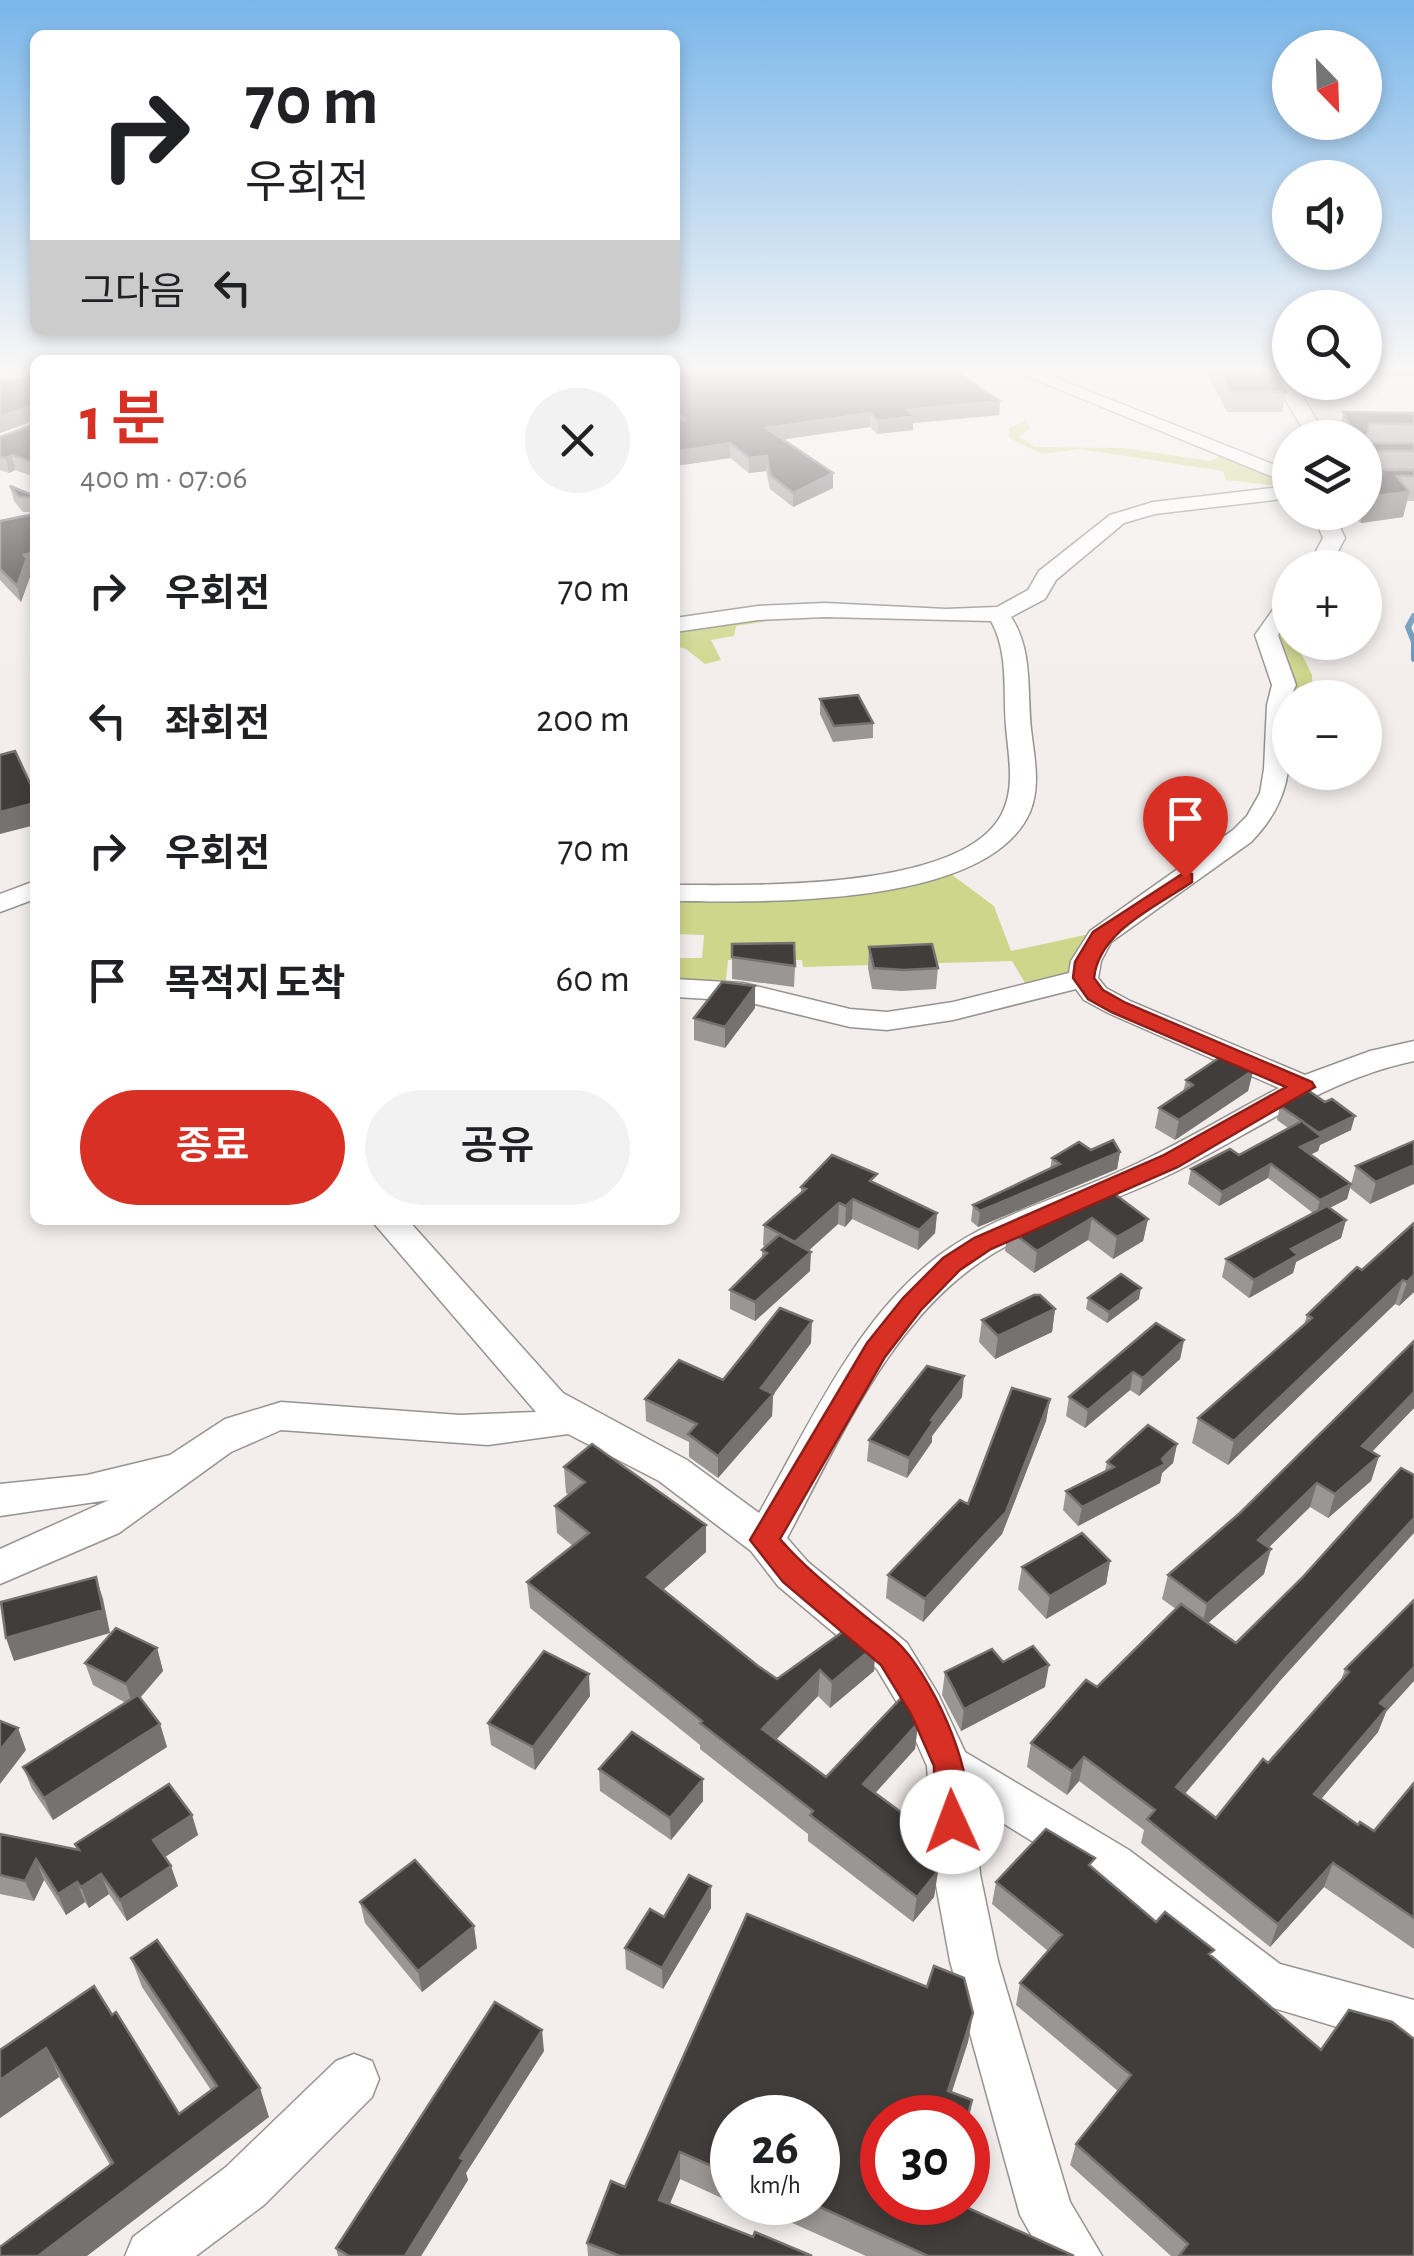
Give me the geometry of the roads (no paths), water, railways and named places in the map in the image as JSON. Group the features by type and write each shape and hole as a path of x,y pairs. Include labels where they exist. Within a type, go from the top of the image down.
{"street":[{"path":"680,624 758,613 825,610 946,616 998,614 1026,603 1037,594 1047,576 1117,519 1154,508 1272,494"},
{"path":"680,893 788,894 890,881 948,865 992,842 1016,815 1024,780 1013,639 998,614"},
{"path":"1272,627 1266,635 1272,652"},
{"path":"1275,660 1284,685 1273,793 1258,820 1242,836 1100,937 1086,962 1084,978 1095,994 1119,1007 1304,1087"},
{"path":"0,904 30,890"},
{"path":"680,988 743,992 850,1018 887,1021 953,1011 1084,978"},
{"path":"764,1540 876,1350 912,1304 952,1264 983,1244 1170,1162 1304,1087 1386,1056 1414,1052"},
{"path":"392,1225 550,1403 570,1419 658,1462 701,1489 764,1540 793,1574 892,1656 923,1707 949,1766 957,1874 974,1961 1046,2215 1075,2256"},
{"path":"0,1567 114,1518 226,1436 253,1422 281,1416 496,1432 542,1427 570,1419"},
{"path":"0,1500 87,1490 188,1466"},
{"path":"949,1766 1112,1865 1267,1984 1414,2025"},
{"path":"152,2256 245,2186 354,2079"}],"waterway":[{"path":"1414,616 1408,627 1414,642"},
{"path":"1414,643 1414,659"}]}
